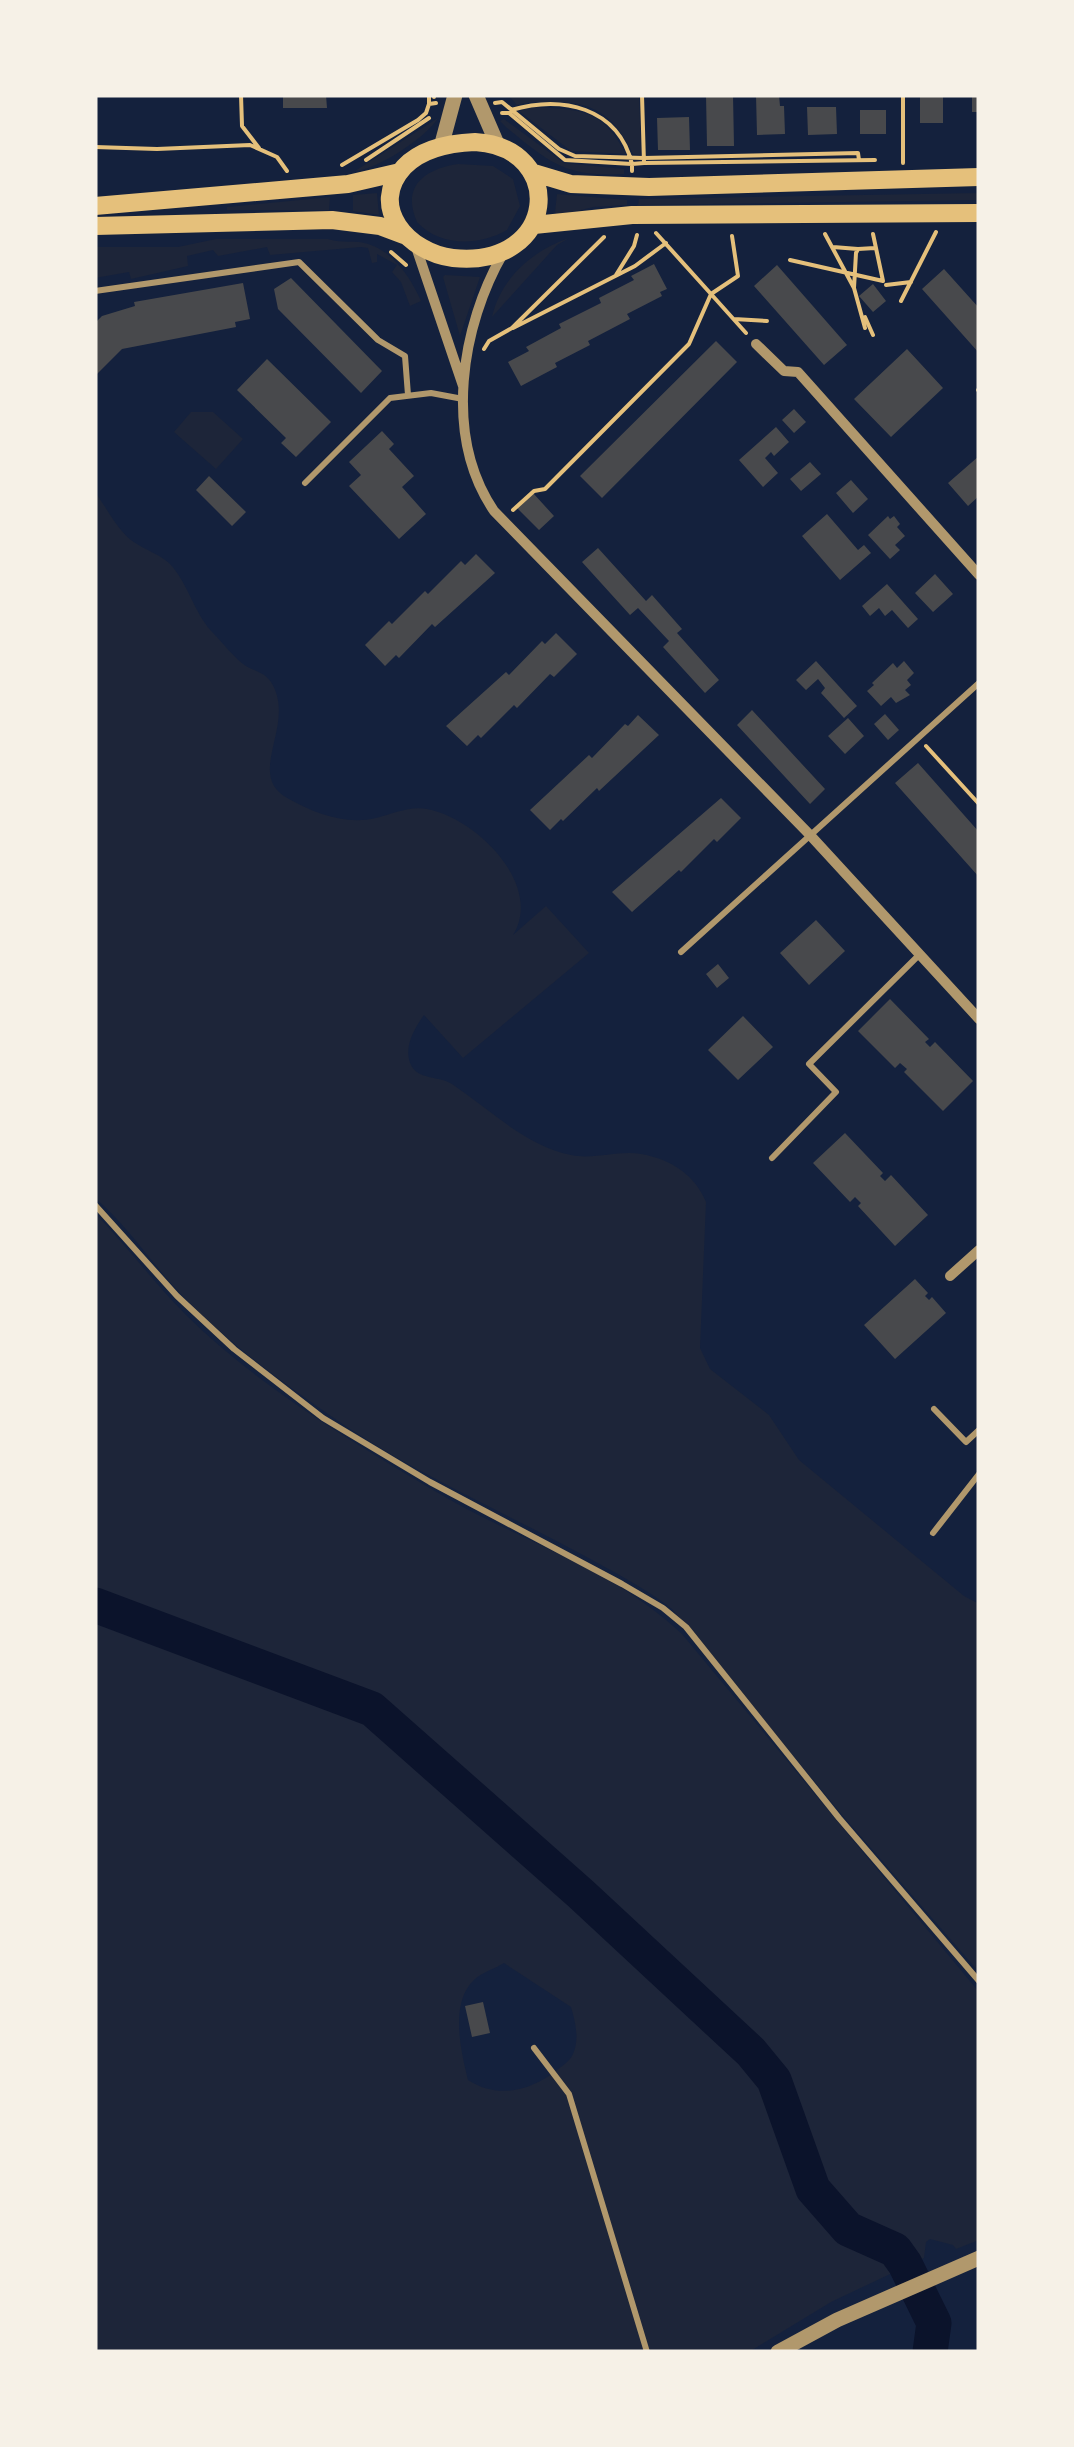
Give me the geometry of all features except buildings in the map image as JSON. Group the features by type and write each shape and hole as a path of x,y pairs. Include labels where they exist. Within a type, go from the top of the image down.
{"main road":[{"path":"95,226 332,220 380,226 410,241 455,258 478,258 505,251 526,237 534,225 539,200 531,172 498,146 475,142 441,147 417,157 400,172 392,202 394,218 410,241"},
{"path":"531,172 572,184 632,187 903,169 979,177"},
{"path":"95,206 400,172"},
{"path":"534,225 632,215 979,213"}],"street":[{"path":"441,147 453,100"},
{"path":"478,100 498,146"},
{"path":"410,241 464,393"},
{"path":"505,251 480,301 464,393 471,462 494,511 810,835 979,1019"},
{"path":"756,344 784,371 798,372 979,575"},
{"path":"950,1276 979,1250"},
{"path":"778,2352 979,2258"}],"lane":[{"path":"95,291 299,262 378,340 405,356 408,395"},
{"path":"305,483 390,398 464,393"},
{"path":"681,952 979,684"},
{"path":"772,1158 836,1092 809,1064 920,954"},
{"path":"95,1206 176,1296 234,1349 323,1418 430,1482 663,1608 686,1628 839,1818 979,1981"},
{"path":"934,1408 966,1442 979,1430"},
{"path":"933,1533 979,1474"},
{"path":"534,2048 570,2094 648,2352"}],"path":[{"path":"242,95 242,126 259,148"},
{"path":"502,95 502,102 510,111 564,160 859,160 903,169 903,95"},
{"path":"642,95 644,161"},
{"path":"432,96 429,104 453,100"},
{"path":"478,100 502,102"},
{"path":"502,113 543,104 592,110 618,134 631,161 632,187"},
{"path":"365,161 436,113"},
{"path":"95,147 157,149 233,143 259,148 277,157 292,178 276,179"},
{"path":"644,161 858,152 859,160"},
{"path":"614,277 634,246 636,230"},
{"path":"656,232 756,344"},
{"path":"901,301 936,232"},
{"path":"826,234 854,288 865,328"},
{"path":"790,260 883,282 873,234"},
{"path":"512,328 606,235"},
{"path":"510,514 534,491 546,489 689,344 711,294 738,276 732,236"},
{"path":"466,364 482,361 488,341 614,277 666,244"},
{"path":"832,247 875,248"},
{"path":"387,248 408,267"},
{"path":"854,288 858,249"},
{"path":"886,285 911,282"},
{"path":"862,314 873,335"},
{"path":"734,319 767,321"},
{"path":"926,746 979,804"}],"shaded area":[{"path":"508,95 639,95 641,155 633,154 612,122 595,109 558,102 517,105"},
{"path":"534,107 589,114 608,128 626,154 571,151 519,111"},
{"path":"438,118 401,151 355,171"},
{"path":"504,119 564,163 624,169 624,174 587,173 560,166 507,128 500,121"},
{"path":"458,164 493,166 513,179 520,206 507,230 484,239 448,240 417,222 412,198 419,181 435,170"},
{"path":"377,193 379,215 353,211 353,195"},
{"path":"979,193 979,200 638,205 639,199"},
{"path":"557,194 627,200 627,205 593,207 558,216"},
{"path":"330,197 329,210 227,210 227,207"},
{"path":"569,238 557,245 492,317 503,290 520,268 543,250"},
{"path":"216,239 328,239 370,245 398,264 421,301 410,306 401,282 392,272 397,265 377,254 377,262 372,263 368,248 361,247 270,255 267,247 218,256 213,250 187,256 188,266 131,279 129,272 95,278 95,247 178,247"},
{"path":"443,277 480,277 460,336"},
{"path":"191,412 213,412 243,439 216,469 174,432"},
{"path":"95,492 126,535 171,565 202,619 230,651 271,682 278,698 279,715 270,763 276,789 310,809 342,819 365,820 414,809 446,815 484,840 512,876 520,895 520,916 513,935 546,906 589,953 463,1058 424,1015 409,1045 414,1070 452,1084 523,1135 554,1150 580,1156 641,1154 672,1164 689,1176 706,1202 700,1348 710,1369 769,1415 799,1460 964,1596 979,1604 979,1972 843,1816 672,1609 616,1573 389,1453 309,1400 198,1311 95,1198"},
{"path":"95,1213 186,1315 273,1388 464,1508 625,1590 682,1634 979,1992 979,2240 956,2249 930,2239 924,2258 831,2302 749,2352 95,2352","holes":["504,1963 571,2007 575,2048 570,2059 556,2071 535,2084 513,2090 490,2089 468,2080 460,2041 460,2013 467,1989 478,1977"]}],"waterway":[{"path":"95,1605 372,1709 581,1894 751,2052 774,2080 813,2189 848,2229 895,2250 905,2264 934,2323 930,2352"}]}
